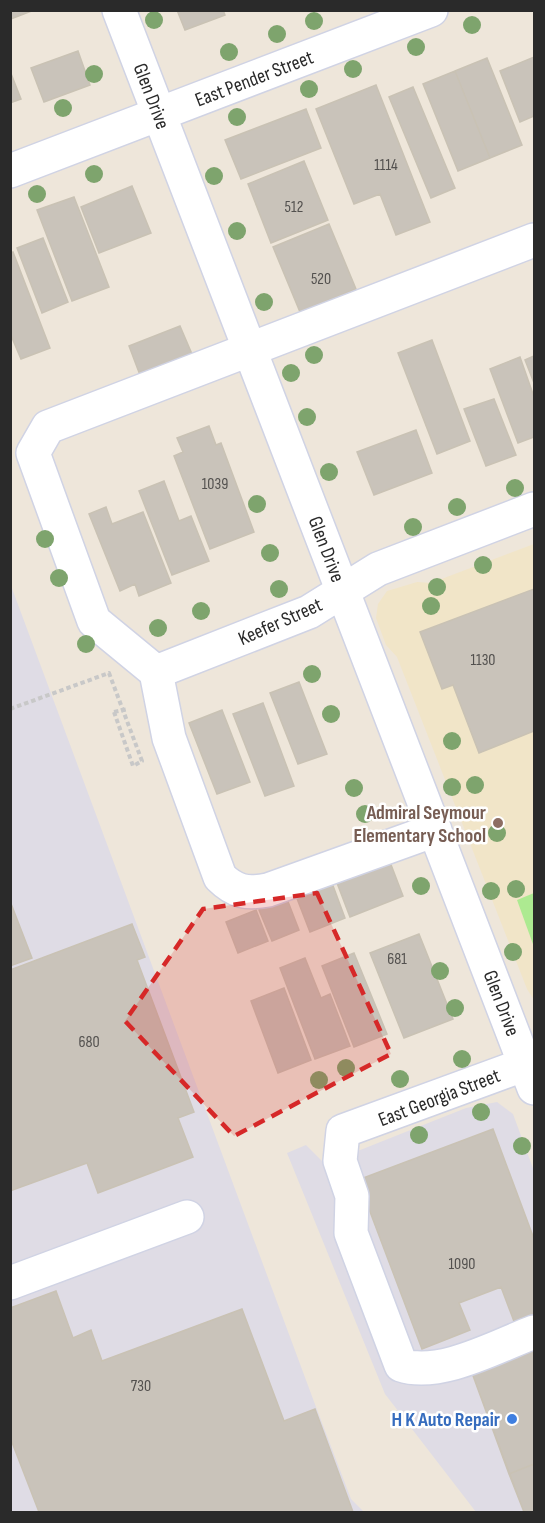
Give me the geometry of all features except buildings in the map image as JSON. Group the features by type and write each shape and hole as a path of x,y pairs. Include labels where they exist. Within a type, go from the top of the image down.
{"street":[{"name":"Glen Drive","path":"119,10 435,830 532,1071"},
{"name":"East Pender Street","path":"10,171 431,10"},
{"path":"435,830 268,890 250,894 231,888 220,877 170,738 156,672 94,621 33,453 48,427 534,240"},
{"name":"Keefer Street","path":"156,672 309,612 378,569 534,509"},
{"name":"East Georgia Street","path":"532,1071 343,1131 339,1161 352,1196 351,1233 400,1365 412,1369 440,1367 534,1332"},
{"path":"10,1283 187,1217"}],"path":[{"path":"10,709 109,673 142,762 133,766 114,712"}],"highlighted area":[{"path":"317,893 391,1054 234,1136 125,1021 203,909"}],"shaded area":[{"name":"Admiral Seymour Elementary School","path":"534,544 534,1000 527,989 397,657 386,645 376,618 378,604 387,591 417,582 431,583"},
{"path":"10,583 351,1499 364,1512 11,1512"},
{"path":"497,1102 513,1114 534,1171 534,1512 476,1512 385,1394 287,1153 306,1145 325,1164 466,1108"}],"green space":[{"path":"534,893 534,947 517,900"}],"place":[{"name":"Admiral Seymour Elementary School","path":"498,823"},
{"name":"H K Auto Repair","path":"512,1419"}]}
